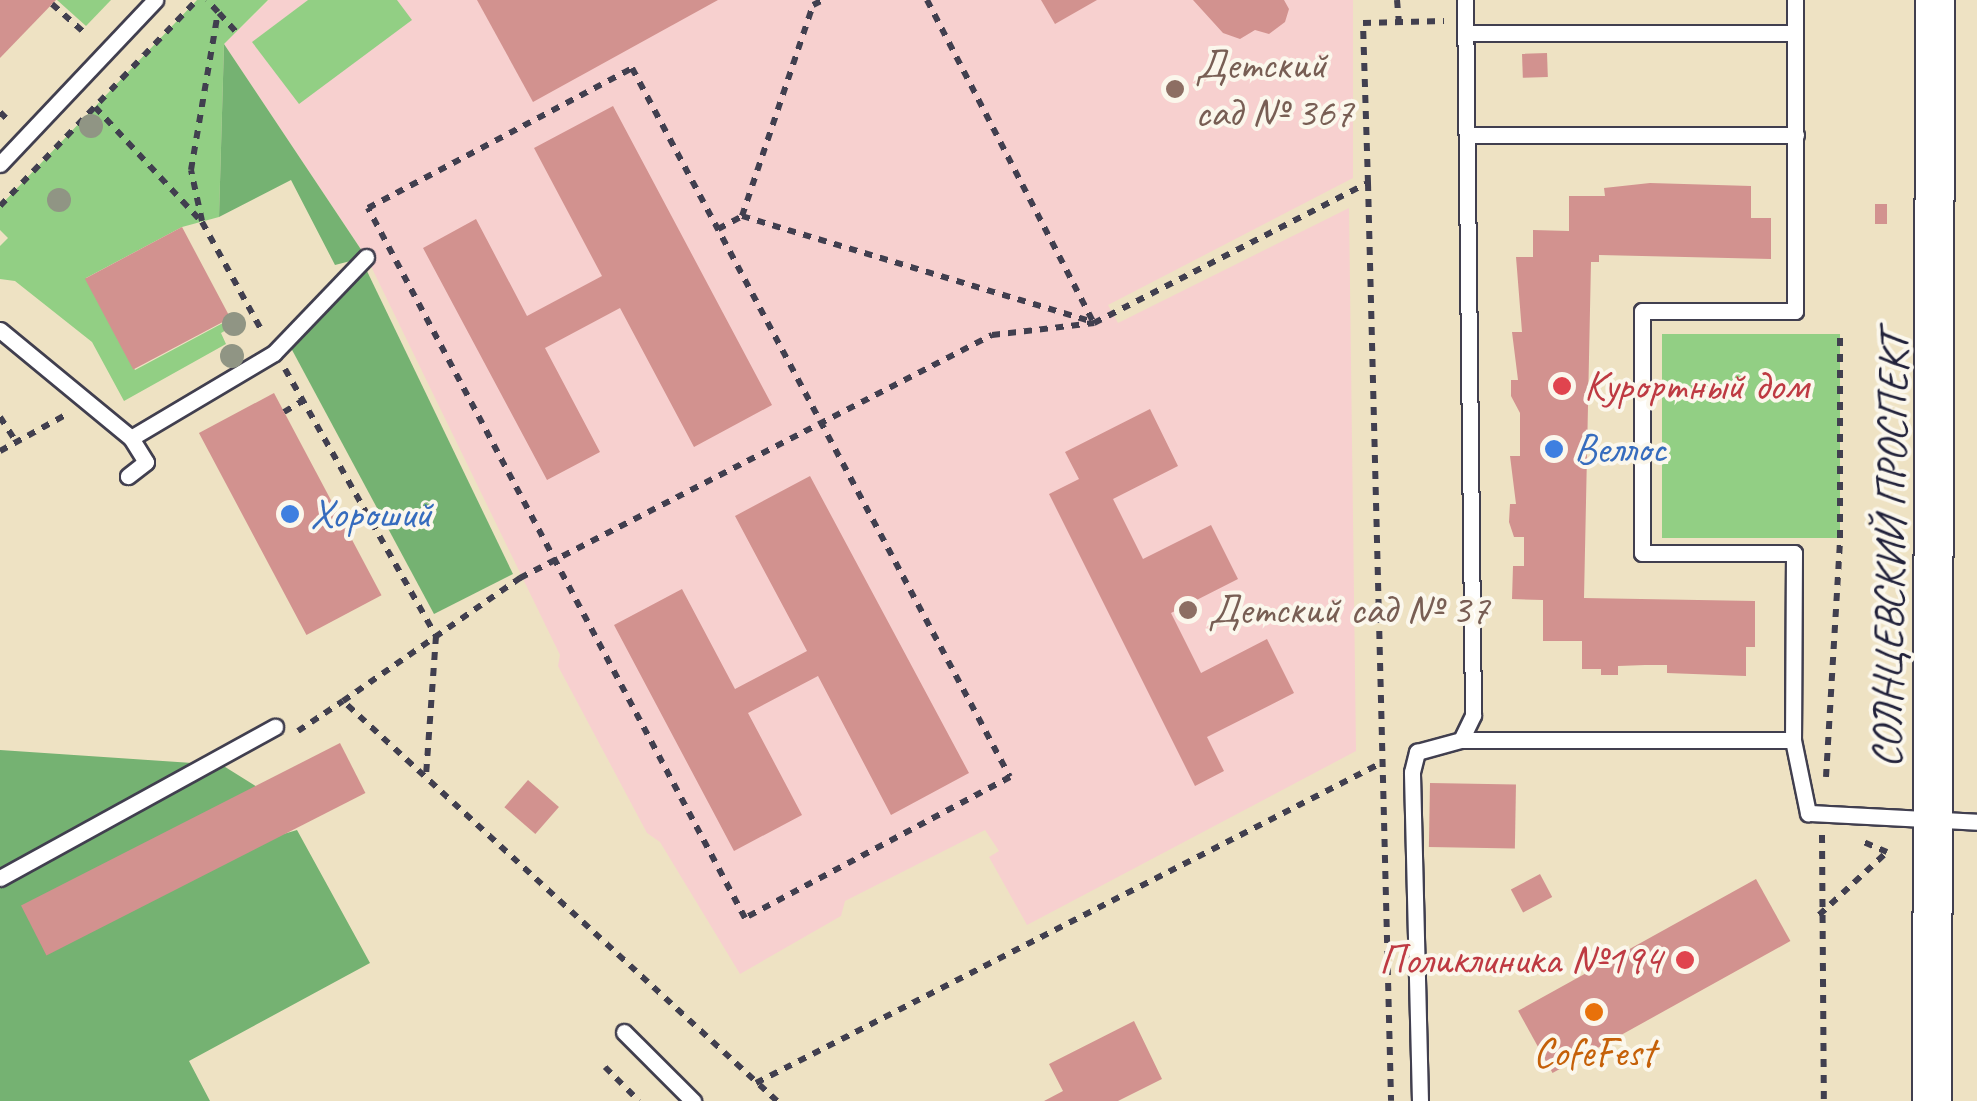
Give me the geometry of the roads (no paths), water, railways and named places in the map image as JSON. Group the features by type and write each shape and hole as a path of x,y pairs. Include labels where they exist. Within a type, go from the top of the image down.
{"street":[{"name":"СОЛНЦЕВСКИЙ ПРОСПЕКТ","path":"1932,1101 1935,0"}],"lane":[{"path":"0,164 155,0"},
{"path":"1461,740 1473,716 1466,0"},
{"path":"1795,0 1796,311 1642,311 1642,553 1794,553 1794,740 1808,813 1977,822"},
{"path":"1466,27 1795,34"},
{"path":"1467,134 1796,134"},
{"path":"131,438 274,354 366,258"},
{"path":"0,330 131,438 146,462 128,476"},
{"path":"0,878 275,727"},
{"path":"1420,1101 1412,772 1417,752 1461,740 1794,740"},
{"path":"624,1032 693,1101"}],"place":[{"name":"Детский сад № 367","path":"1175,89"},
{"name":"Курортный дом","path":"1562,386"},
{"name":"Веллос","path":"1554,449"},
{"name":"Хороший","path":"290,514"},
{"name":"Детский сад № 37","path":"1188,610"},
{"name":"Поликлиника №194","path":"1685,960"},
{"name":"CofeFest","path":"1594,1012"}]}
